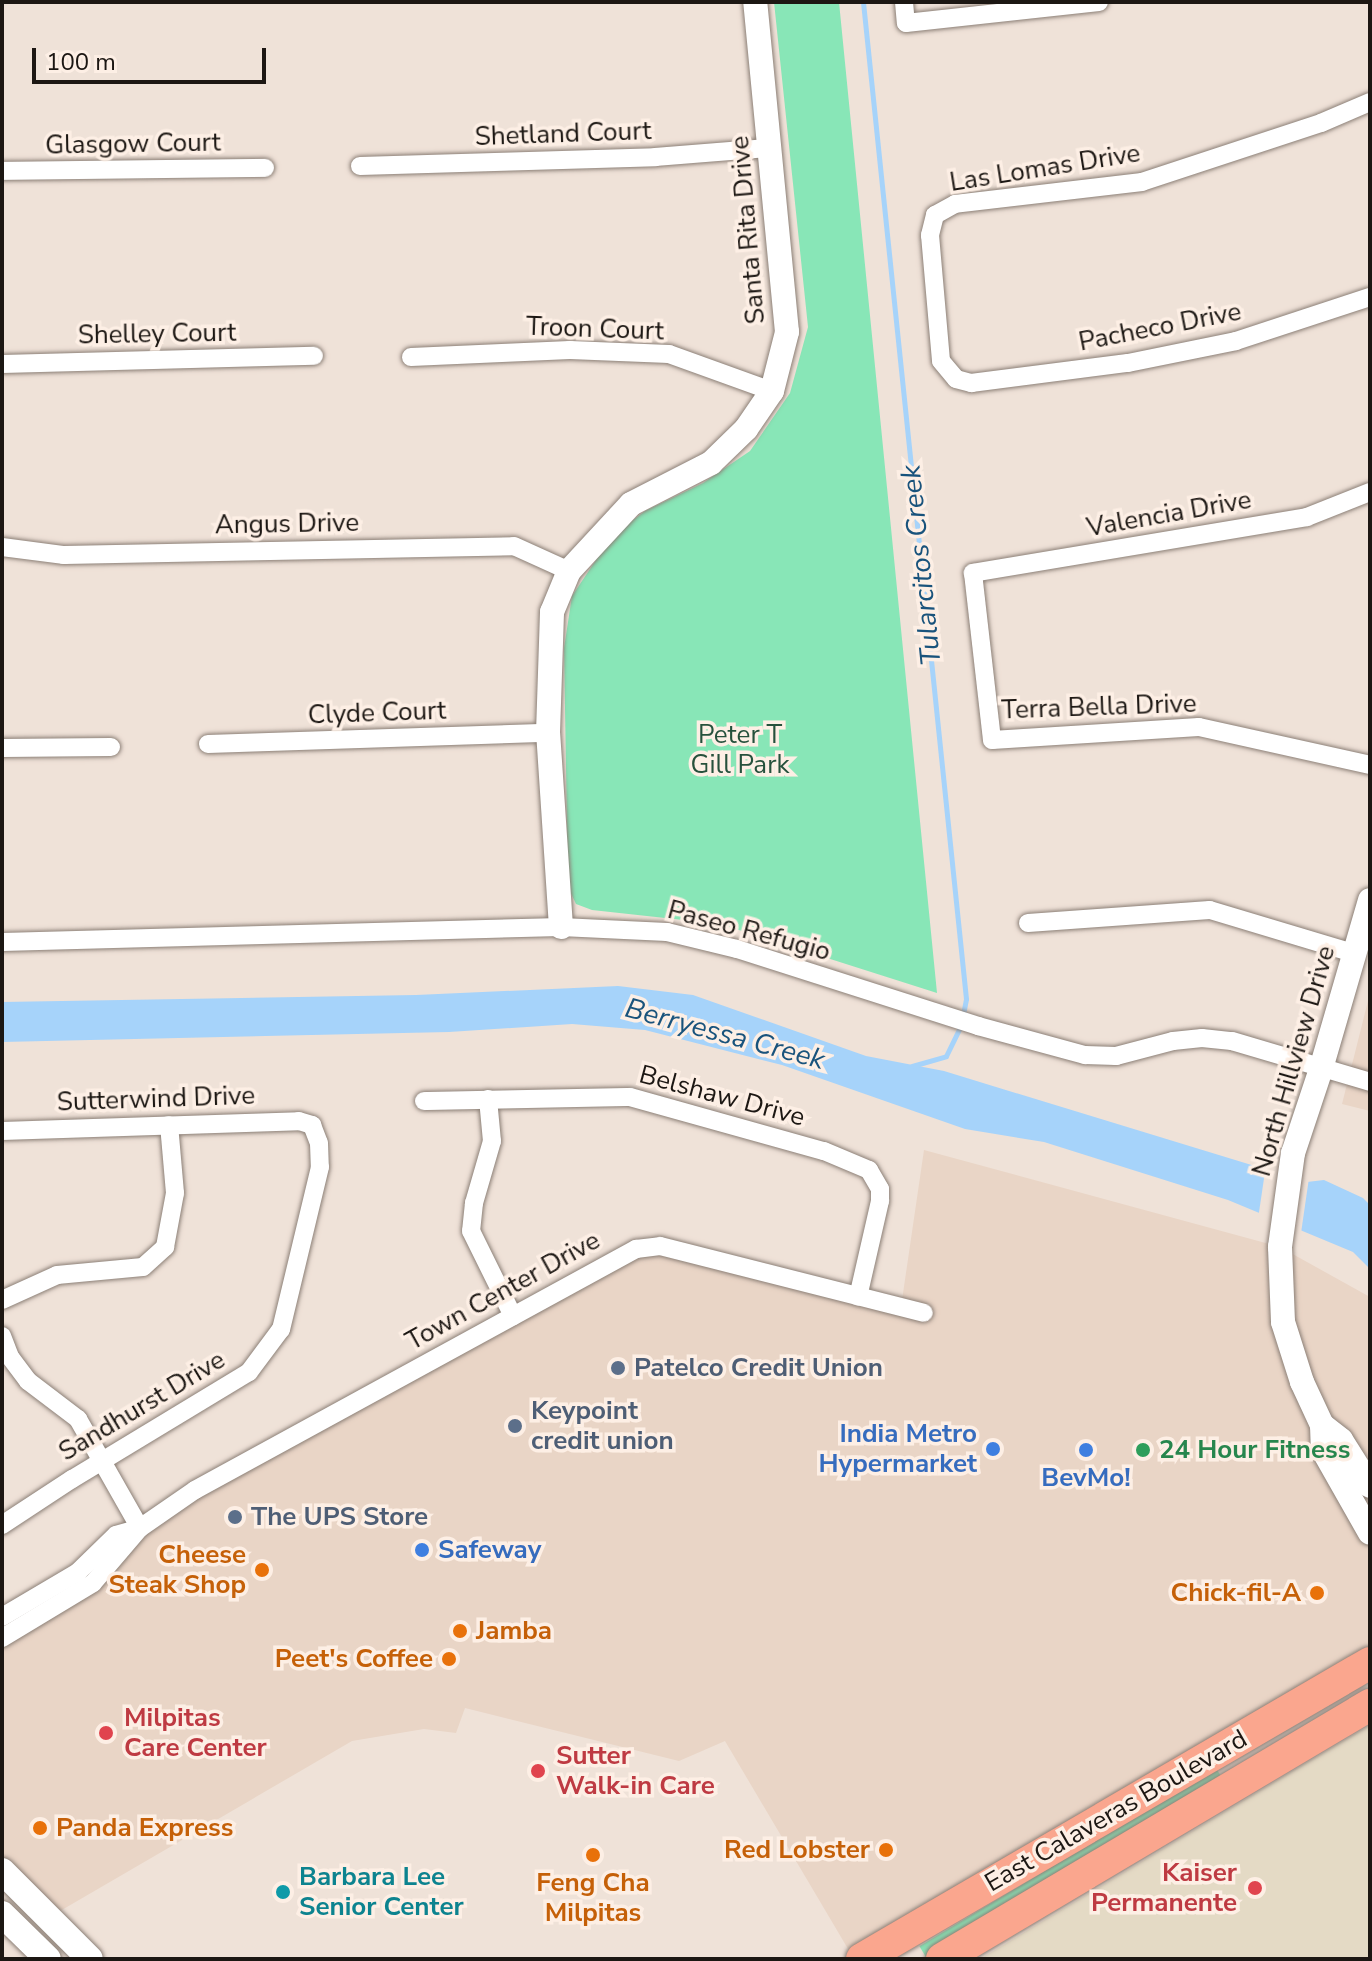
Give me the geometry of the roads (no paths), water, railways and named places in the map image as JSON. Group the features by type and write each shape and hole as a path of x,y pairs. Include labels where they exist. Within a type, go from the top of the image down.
{"highway":[{"name":"East Calaveras Boulevard","path":"862,1959 1370,1663"},
{"name":"East Calaveras Boulevard","path":"942,1959 1370,1705"}],"main road":[{"path":"2,1871 90,1959"},
{"path":"2,1914 48,1959"}],"street":[{"name":"Santa Rita Drive","path":"561,927 548,733 552,612 569,571 631,504 711,463 746,429 772,391 787,332 755,2"},
{"path":"904,2 906,23 1099,2"},
{"name":"Las Lomas Drive","path":"956,379 941,361 930,235 935,215 943,208 1142,182 1321,123 1370,102"},
{"name":"Shetland Court","path":"360,166 655,157 768,148"},
{"name":"Glasgow Court","path":"2,171 265,168"},
{"name":"Pacheco Drive","path":"956,379 984,383 1128,363 1236,341 1370,297"},
{"name":"Troon Court","path":"411,357 570,350 669,354 772,391"},
{"name":"Shelley Court","path":"2,364 314,356"},
{"name":"Valencia Drive","path":"973,573 1307,517 1370,492"},
{"name":"Angus Drive","path":"2,547 64,555 514,546 569,571"},
{"name":"Terra Bella Drive","path":"973,573 992,740 1199,727 1370,765"},
{"name":"Clyde Court","path":"208,744 548,733"},
{"path":"2,748 111,747"},
{"name":"North Hillview Drive","path":"1370,900 1293,1153 1286,1184 1280,1247 1283,1322 1302,1382 1322,1425 1323,1450 1370,1533"},
{"path":"1028,923 1210,910 1353,953"},
{"name":"Paseo Refugio","path":"2,942 561,927 667,932 737,949 978,1026 1085,1055 1116,1056 1188,1040 1232,1041 1370,1082"},
{"name":"Belshaw Drive","path":"424,1101 620,1095 654,1101 824,1151 869,1170 880,1189 880,1201 858,1297"},
{"path":"488,1099 492,1141 474,1203 471,1231 513,1316"},
{"name":"Sutterwind Drive","path":"2,1131 299,1121 312,1125"},
{"path":"2,1300 57,1275 143,1267 165,1247 175,1193 169,1125"},
{"name":"Sandhurst Drive","path":"2,1525 249,1372 281,1329 320,1167 319,1143 312,1125"},
{"name":"Town Center Drive","path":"2,1638 93,1583 140,1528 195,1490 624,1254 660,1246 924,1313"},
{"path":"2,1336 10,1357 28,1381 78,1419 105,1461 140,1528"},
{"name":"North Hillview Drive","path":"1322,1425 1341,1440 1370,1486"},
{"name":"Town Center Drive","path":"2,1617 78,1572 116,1535 140,1528"}],"water":[{"name":"Berryessa Creek","path":"618,986 693,995 866,1056 944,1071 1307,1182 1324,1180 1363,1198 1370,1205 1370,1269 1353,1252 1228,1200 1044,1142 965,1129 782,1065 645,1030 572,1024 449,1032 2,1042 2,1002 416,995"}],"waterway":[{"name":"Tularcitos Creek","path":"863,2 966,999 963,1015"},
{"name":"Tularcitos Creek","path":"912,1066 946,1056 961,1025"}],"place":[{"name":"Patelco Credit Union","path":"618,1368"},
{"name":"Keypoint credit union","path":"515,1426"},
{"name":"India Metro Hypermarket","path":"993,1449"},
{"name":"BevMo!","path":"1086,1450"},
{"name":"24 Hour Fitness","path":"1143,1450"},
{"name":"The UPS Store","path":"235,1517"},
{"name":"Safeway","path":"422,1550"},
{"name":"Cheese Steak Shop","path":"262,1570"},
{"name":"Chick-fil-A","path":"1317,1593"},
{"name":"Jamba","path":"460,1631"},
{"name":"Peet's Coffee","path":"449,1659"},
{"name":"Milpitas Care Center","path":"106,1733"},
{"name":"Sutter Walk-in Care","path":"538,1771"},
{"name":"Panda Express","path":"40,1828"},
{"name":"Red Lobster","path":"886,1850"},
{"name":"Feng Cha Milpitas","path":"593,1855"},
{"name":"Kaiser Permanente","path":"1255,1888"},
{"name":"Barbara Lee Senior Center","path":"283,1892"}],"park label":[{"name":"Peter T Gill Park","path":"740,750"}]}
